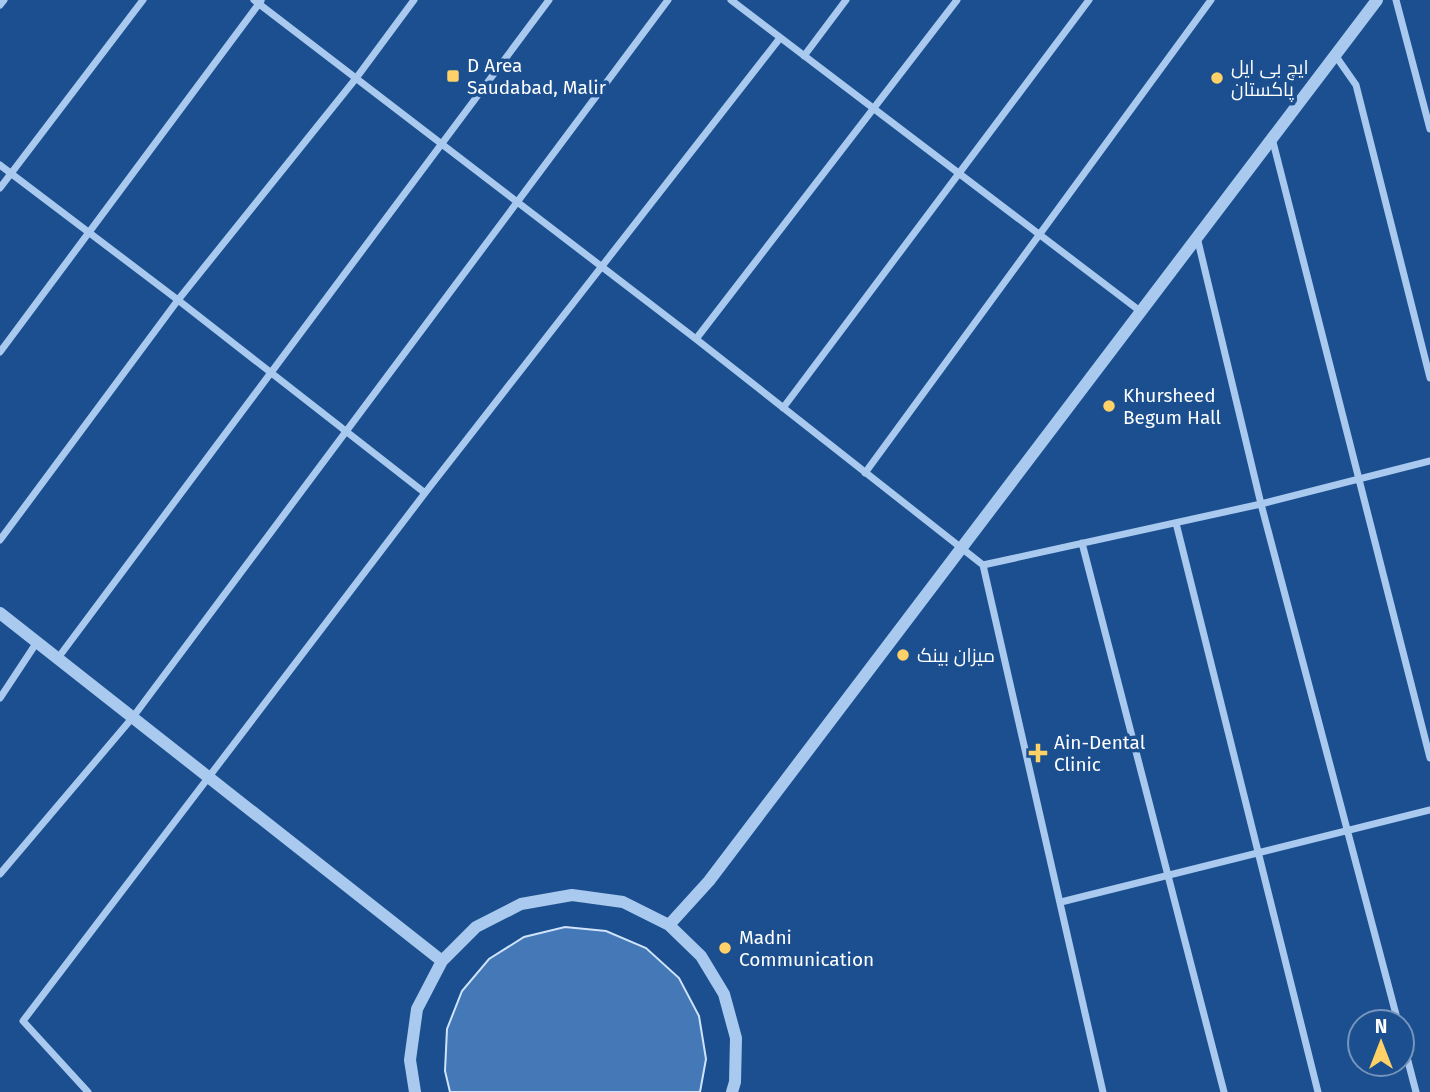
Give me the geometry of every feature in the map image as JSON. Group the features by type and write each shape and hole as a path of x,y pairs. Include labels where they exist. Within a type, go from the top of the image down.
{"street":[{"path":"0,5 4,0"},
{"path":"0,188 143,0"},
{"path":"0,540 178,300 414,0"},
{"path":"58,659 549,0"},
{"path":"0,874 133,718 668,0"},
{"path":"731,0 1140,311"},
{"path":"804,56 846,0"},
{"path":"696,339 957,0"},
{"path":"783,408 1089,0"},
{"path":"865,473 1211,0"},
{"path":"668,925 709,881 1377,0"},
{"path":"1396,0 1430,129"},
{"path":"0,352 258,1 984,565 1103,1092"},
{"path":"88,1092 23,1021 425,493 780,38"},
{"path":"1335,55 1356,85 1430,378"},
{"path":"1272,138 1430,758"},
{"path":"0,165 425,493"},
{"path":"1197,236 1261,504 1394,1008"},
{"path":"984,565 1261,504 1430,461"},
{"path":"1176,523 1318,1092"},
{"path":"1082,543 1224,1092"},
{"path":"0,613 442,961"},
{"path":"0,698 37,642"},
{"path":"1061,902 1430,810"},
{"path":"415,1092 410,1060 417,1009 442,961 476,927 521,904 572,895 622,902 668,925 701,956 724,994 736,1038 735,1082 732,1092"}],"building":[{"path":"565,927 606,931 646,948 679,978 699,1016 706,1059 700,1092 450,1092 445,1071 447,1029 462,991 489,959 524,937"}],"place":[{"name":"D Area Saudabad, Malir","path":"453,76"},
{"name":"ایچ بی ایل پاکستان","path":"1217,78"},
{"name":"Khursheed Begum Hall","path":"1109,406"},
{"name":"میزان بینک","path":"903,655"},
{"name":"Ain-Dental Clinic","path":"1038,753"},
{"name":"Madni Communication","path":"725,948"}]}
